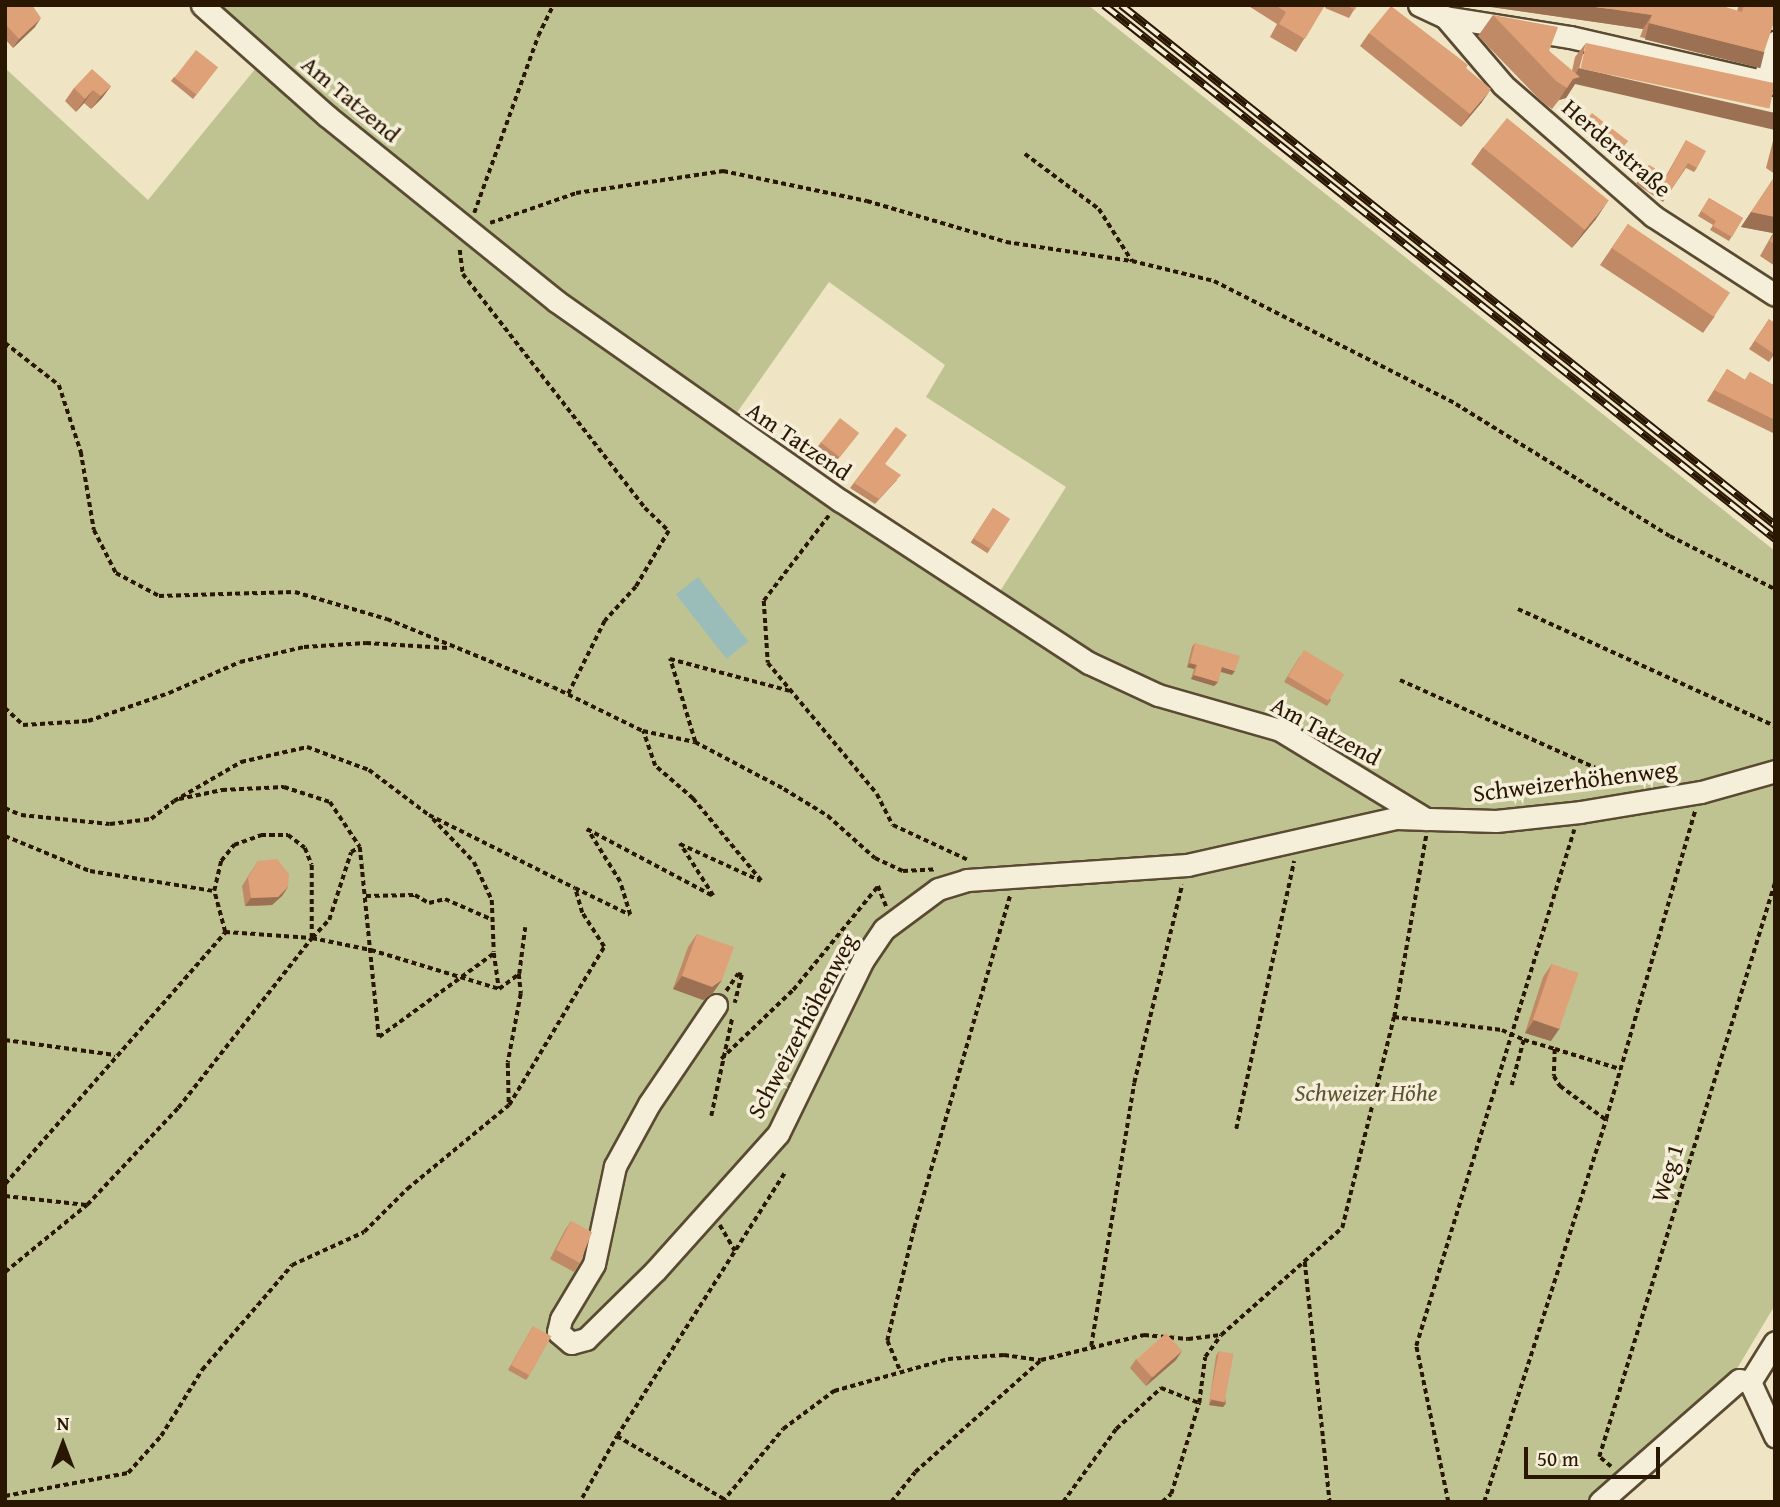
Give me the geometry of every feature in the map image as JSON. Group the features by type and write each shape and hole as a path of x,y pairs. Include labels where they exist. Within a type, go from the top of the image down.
{"street":[{"name":"Am Tatzend","path":"202,5 327,116 566,309 841,501 1089,663 1158,695 1280,730 1428,820"},
{"path":"1419,5 1445,17 1570,37 1769,82 1775,43"},
{"name":"Herderstraße","path":"1445,17 1503,85 1653,216 1775,295"},
{"name":"Schweizerhöhenweg","path":"716,1004 649,1104 615,1166 594,1264 561,1319 558,1332 571,1343 586,1339 712,1211 778,1134 863,960 884,929 938,889 967,880 1186,865 1396,818 1496,821 1580,812 1701,792 1775,771"},
{"path":"1600,1502 1745,1381 1775,1342"},
{"path":"1745,1381 1775,1436"}],"path":[{"path":"553,5 538,36 460,250 463,274 645,508 669,531 636,587 605,621 568,695"},
{"path":"1025,154 1100,209 1132,261"},
{"path":"468,230 576,193 723,171 867,201 1006,242 1132,261 1214,281 1328,336 1456,404 1670,536 1775,589"},
{"path":"5,342 59,385 81,452 94,530 116,573 159,596 295,592 387,619 568,695 643,731 695,742 817,809 875,858 903,871 931,867 967,880 980,866 893,825 877,794 768,663 764,601 841,501"},
{"path":"1518,610 1775,726"},
{"path":"5,708 23,725 88,721 169,693 240,662 304,647 366,643 454,649"},
{"path":"695,742 670,659 791,691"},
{"path":"1400,680 1622,780 1634,803"},
{"path":"429,815 630,915 620,882 587,829 713,896 680,844 761,881 693,799 655,766 643,731"},
{"path":"5,808 20,815 110,824 151,820 174,801 241,762 307,747 369,770 429,815 474,862 492,900 499,989"},
{"path":"174,801 222,790 284,787 330,802 360,847 379,1037 495,953"},
{"path":"1484,1502 1606,1119 1701,792"},
{"path":"1448,1502 1416,1346 1511,1033 1543,944 1580,812"},
{"path":"1163,1502 1171,1494 1199,1403 1205,1357 1221,1335 1342,1228 1394,1017 1428,820"},
{"path":"225,932 214,891 222,861 234,845 261,835 288,835 305,848 312,865 312,938"},
{"path":"5,836 90,871 214,891"},
{"path":"1236,1129 1297,842"},
{"path":"5,1272 87,1205 178,1108 329,920 351,852 360,847"},
{"path":"1091,1346 1133,1083 1169,953 1186,865"},
{"path":"898,1370 887,1341 914,1228 1003,909 1019,876"},
{"name":"Weg 1","path":"1614,1470 1599,1457 1775,882"},
{"path":"711,1116 722,1059 793,990 878,886 887,908 884,929"},
{"path":"5,1496 128,1472 161,1436 202,1370 292,1265 364,1232 407,1189 509,1105 604,947 582,913 575,888"},
{"path":"366,896 415,895 429,903 445,899 493,920"},
{"path":"509,1105 508,1063 521,994 519,974 525,927"},
{"path":"225,932 312,938 371,950 499,989"},
{"path":"5,1184 225,932"},
{"path":"499,989 519,974"},
{"path":"1394,1017 1511,1033 1524,1040 1620,1069"},
{"path":"5,1040 115,1055"},
{"path":"1512,1085 1524,1040"},
{"path":"1555,1049 1554,1076 1560,1086 1606,1119"},
{"path":"582,1498 617,1436 785,1172"},
{"path":"5,1196 87,1205"},
{"path":"712,1211 735,1251"},
{"path":"1306,1262 1330,1502"},
{"path":"617,1436 723,1500 783,1429 824,1398 898,1370 992,1356 1041,1360 1144,1335 1188,1339 1221,1335"},
{"path":"891,1502 915,1472 1041,1360"},
{"path":"1063,1502 1116,1429 1161,1388 1199,1403"}],"green space":[{"name":"Schweizer Höhe","path":"211,5 1088,5 1775,551 1775,1305 1732,1377 1596,1502 5,1502 5,68 148,200 260,63 320,118 554,306 724,430 1088,670 1154,699 1162,687 1093,658 997,596 1066,487 926,397 945,365 829,282 731,421 563,299 328,112"}],"water":[{"path":"698,577 748,642 726,659 676,594"}],"building":[{"path":"5,5 32,5 41,18 19,39 5,24"},
{"path":"1275,5 1325,5 1305,39 1279,24 1286,12"},
{"path":"1582,5 1719,5 1742,12 1744,5 1775,5 1775,19 1764,52 1649,23 1652,15"},
{"path":"1391,6 1468,65 1466,68 1491,89 1470,114 1369,33"},
{"path":"1493,15 1558,27 1549,51 1580,77 1573,79 1567,88 1556,81"},
{"path":"1586,43 1775,83 1769,109 1581,68"},
{"path":"196,50 218,67 197,95 174,78"},
{"path":"92,69 111,86 101,96 93,90 85,99 74,88"},
{"path":"1592,113 1628,141 1617,153 1583,124"},
{"path":"1507,118 1609,200 1585,230 1483,148"},
{"path":"1686,140 1706,151 1697,168 1688,163 1666,198 1639,180 1649,165 1667,176"},
{"path":"1775,177 1775,217 1751,212"},
{"path":"1709,198 1743,218 1732,237 1713,226 1716,221 1701,211"},
{"path":"1628,224 1730,293 1714,317 1612,248"},
{"path":"1769,319 1775,323 1774,354 1755,341"},
{"path":"1727,369 1745,380 1750,372 1775,386 1775,420 1714,390"},
{"path":"840,418 859,433 840,457 821,442"},
{"path":"896,427 907,435 885,464 901,475 879,499 854,483"},
{"path":"993,508 1010,519 990,549 973,538"},
{"path":"1195,643 1240,656 1235,671 1222,667 1218,682 1194,675 1197,665 1190,663"},
{"path":"1304,650 1344,674 1328,701 1288,677"},
{"path":"277,859 289,874 288,887 278,897 251,898 248,878 258,861"},
{"path":"697,934 734,947 722,980 712,987 682,976"},
{"path":"1552,964 1578,973 1559,1029 1533,1020"},
{"path":"571,1221 592,1232 580,1263 556,1250"},
{"path":"533,1326 551,1336 530,1376 511,1365"},
{"path":"1166,1333 1182,1351 1152,1378 1136,1360"},
{"path":"1219,1351 1234,1354 1224,1402 1210,1399"}],"railway":[{"path":"1104,5 1775,539"},
{"path":"1121,5 1775,525"}]}
